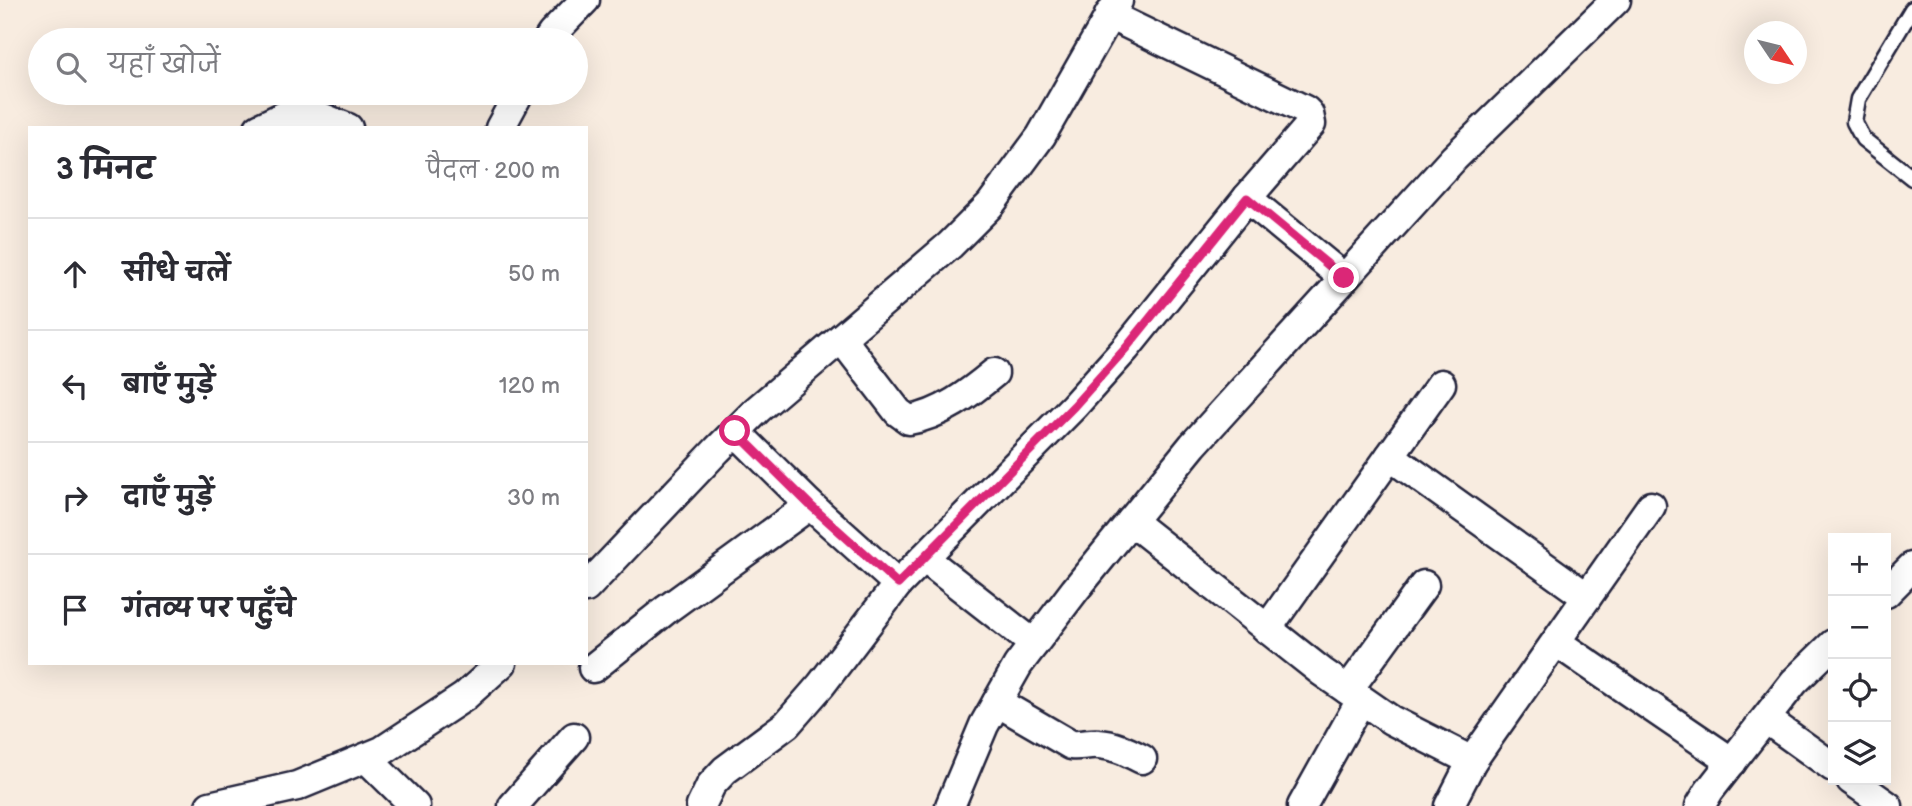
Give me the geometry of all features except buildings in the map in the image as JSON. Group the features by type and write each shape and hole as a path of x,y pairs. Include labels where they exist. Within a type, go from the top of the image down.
{"street":[{"path":"558,28 585,0"},
{"path":"950,806 984,725 1018,665 1131,522 1194,446 1454,158 1616,0"},
{"path":"588,586 758,409 950,245 990,205 1041,136 1114,8 1309,114 1311,124 1308,130 1247,198 1126,348 1074,406 898,584 821,685 787,724 725,770 711,786 701,806"},
{"path":"501,126 512,105"},
{"path":"263,126 288,114 316,115 343,126"},
{"path":"1247,198 1344,278"},
{"path":"841,338 898,412 909,420 920,418 955,402 994,373"},
{"path":"1267,629 1441,384"},
{"path":"735,431 810,505 898,584"},
{"path":"1390,456 1587,597"},
{"path":"593,668 810,505"},
{"path":"1448,806 1472,761 1651,506"},
{"path":"1131,522 1354,695 1391,720 1472,761"},
{"path":"924,558 1034,643"},
{"path":"1891,588 1912,567"},
{"path":"1302,806 1354,695 1424,585"},
{"path":"1556,642 1732,762"},
{"path":"1700,806 1794,682 1828,649"},
{"path":"210,806 297,786 382,751 464,697 500,665"},
{"path":"997,702 1071,745 1110,746 1123,749 1142,759"},
{"path":"1766,719 1828,763"},
{"path":"513,806 574,737"},
{"path":"366,758 415,806"},
{"path":"1858,785 1888,806"}],"lane":[{"path":"1912,9 1858,99 1854,122 1863,139 1912,178"}],"route":[{"path":"735,431 810,505 898,584 1074,406 1126,348 1247,198 1344,278"}]}
